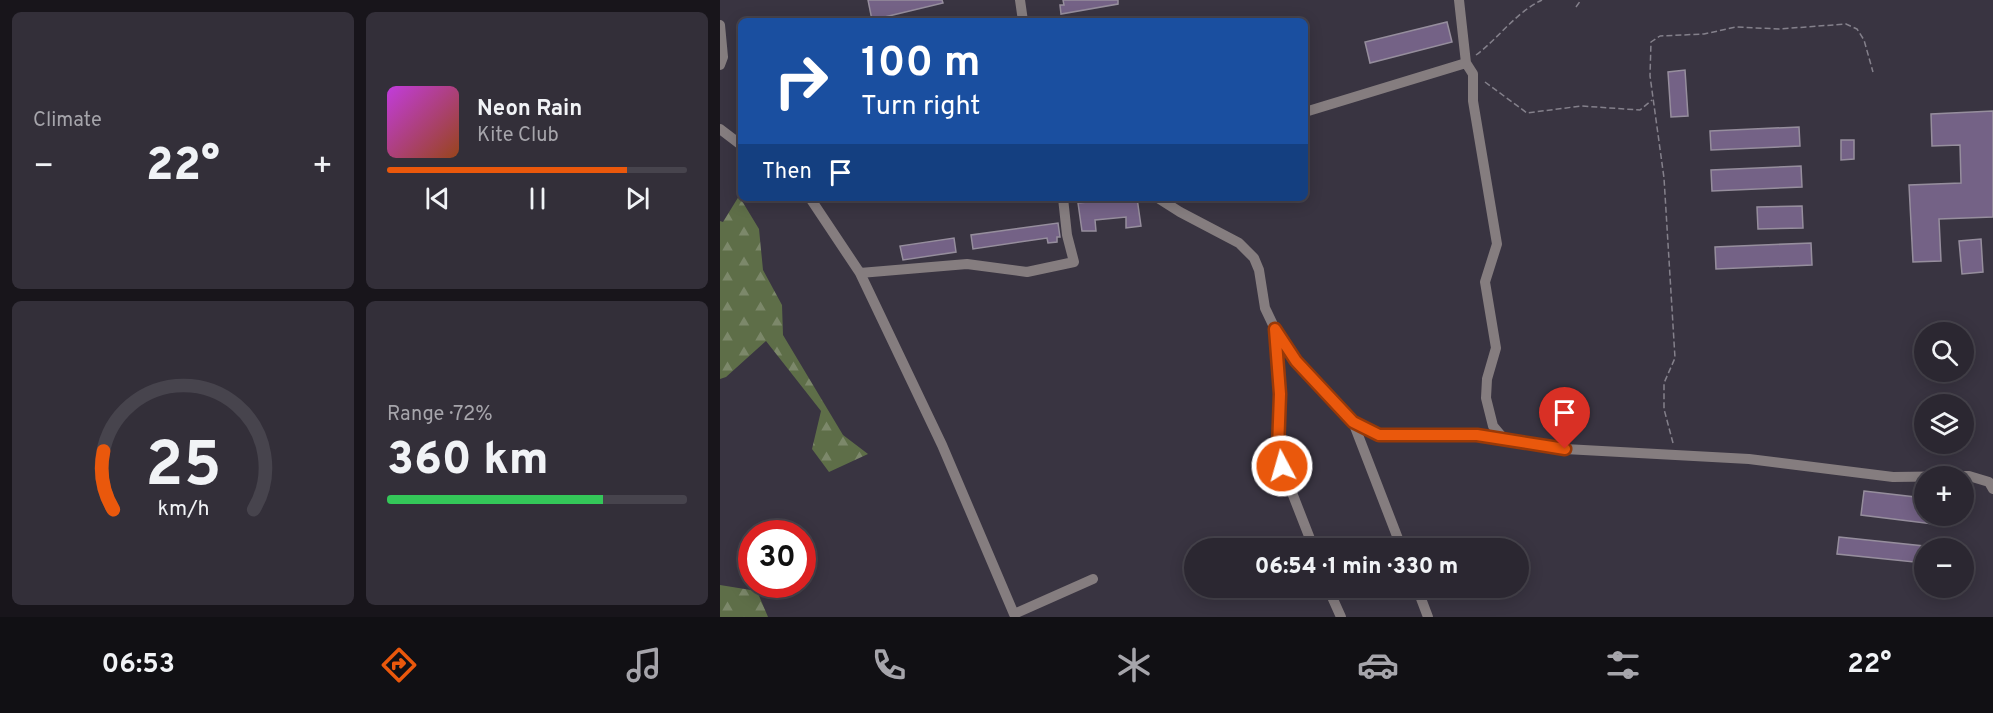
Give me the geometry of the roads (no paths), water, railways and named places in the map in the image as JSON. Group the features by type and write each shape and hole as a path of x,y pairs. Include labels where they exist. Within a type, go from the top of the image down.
{"street":[{"path":"1020,0 1023,18"},
{"path":"1459,0 1466,63 1473,74 1473,101 1497,244 1485,282 1496,348 1487,379 1486,398 1493,426 1504,439"},
{"path":"720,25 723,57 720,65"},
{"path":"1308,111 1466,63"},
{"path":"720,129 738,143"},
{"path":"812,201 860,273 942,445 1014,614 1092,579"},
{"path":"860,273 967,264 1028,272 1074,262 1067,235 1063,201"},
{"path":"1163,201 1239,243 1254,258 1259,270 1265,308 1275,329 1296,361 1353,422 1379,435 1477,435 1565,449 1749,459 1893,477 1969,476 1989,482 1993,489"},
{"path":"1275,329 1280,394 1278,449 1282,466 1310,538"},
{"path":"1353,422 1398,538"},
{"path":"1332,598 1341,617"},
{"path":"1421,598 1428,617"}]}
